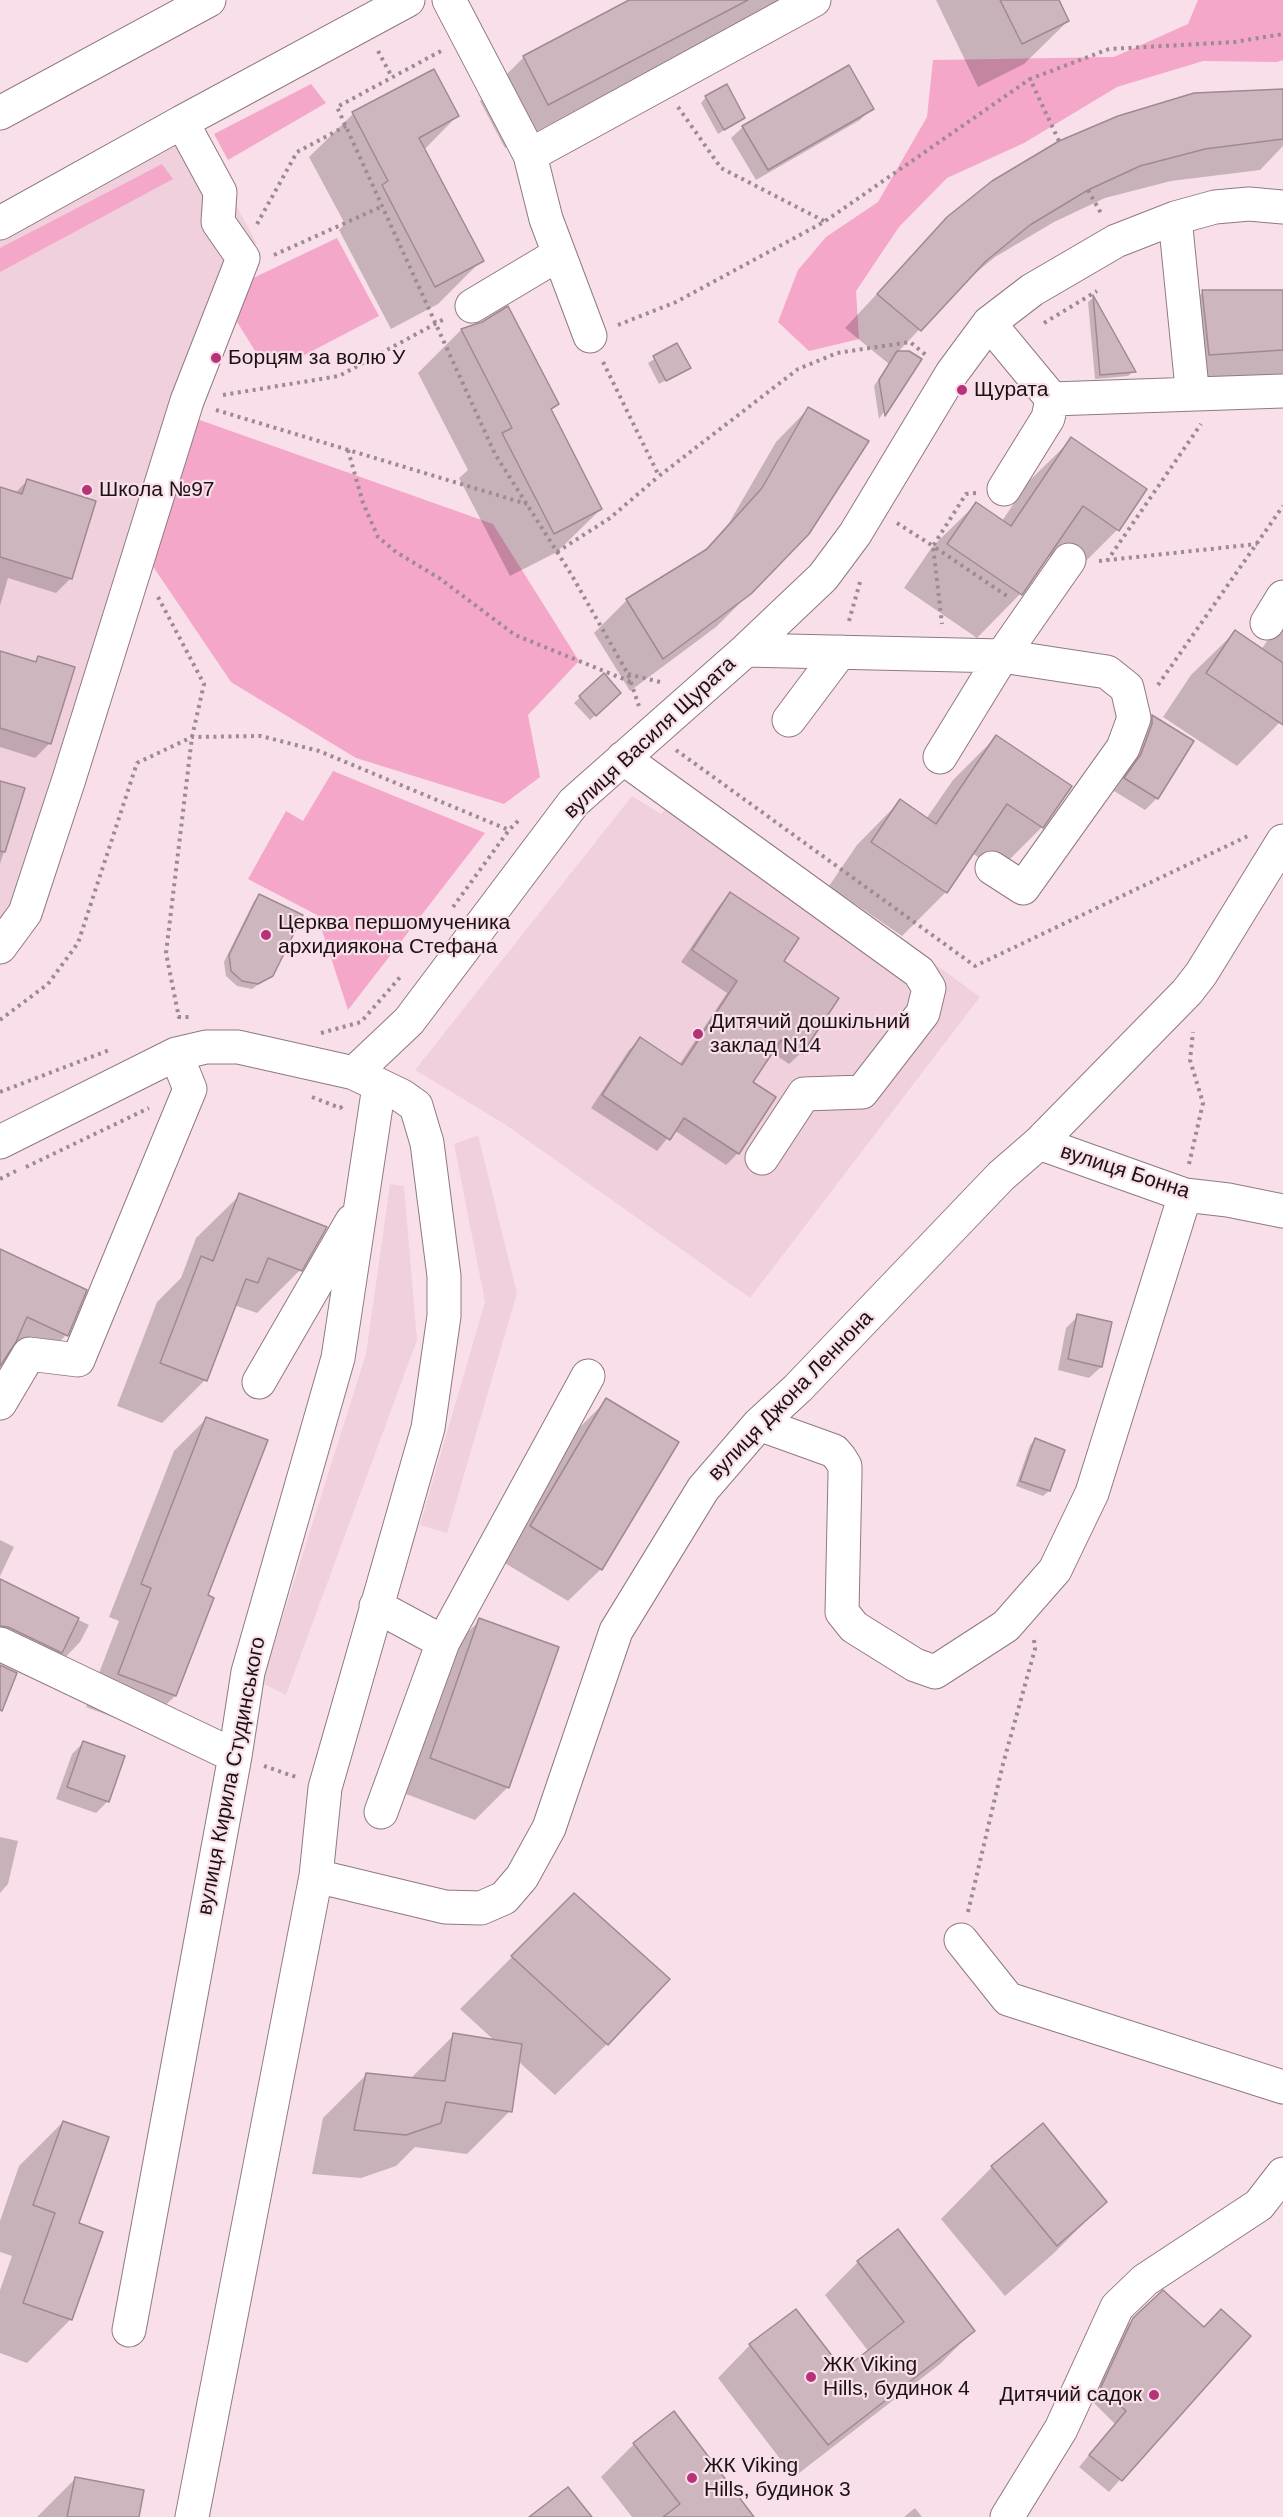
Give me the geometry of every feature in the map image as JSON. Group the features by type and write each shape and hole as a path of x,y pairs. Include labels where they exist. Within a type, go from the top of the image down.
{"street":[{"path":"0,113 209,0"},
{"path":"0,223 408,0"},
{"path":"449,0 530,155 546,219 590,336"},
{"path":"530,155 814,0"},
{"path":"0,947 25,913 187,401 243,258 218,222 220,192 182,122"},
{"name":"вулиця Василя Щурата","path":"367,1080 574,802 746,650 823,577 855,534 952,373 998,334 1032,290 1116,241 1175,218 1215,207 1249,204 1283,207"},
{"path":"1175,218 1191,378"},
{"path":"472,306 559,254"},
{"path":"998,334 1052,399"},
{"path":"1052,399 1283,391"},
{"path":"1004,489 1048,418 1052,399"},
{"path":"940,757 1002,656 1069,560"},
{"path":"746,650 844,640 944,655 1002,656 1107,672 1127,688 1134,718 1123,748 1023,888 992,868"},
{"path":"789,720 844,640"},
{"path":"623,758 919,972 929,988 922,1013 862,1092 804,1094 762,1158"},
{"name":"вулиця Джона Леннона","path":"316,1876 445,1907 481,1908 504,1898 522,1876 549,1828 616,1631 703,1489 759,1424 798,1388 1001,1176 1039,1143 1187,992 1201,974 1283,841"},
{"path":"0,1403 29,1354 78,1360 190,1089 179,1039"},
{"path":"0,1142 179,1039 206,1047 238,1047 367,1080 402,1096 416,1106 427,1143 444,1276 444,1316 428,1428 325,1788 316,1876 192,2517"},
{"name":"вулиця Кирила Студинського","path":"129,2330 235,1756 248,1672 338,1358 361,1206 367,1080"},
{"name":"вулиця Бонна","path":"1039,1143 1185,1195 1228,1200 1283,1211"},
{"path":"759,1424 834,1451 845,1466 842,1612 854,1627 915,1665 935,1672 1006,1626 1055,1570 1092,1493 1185,1195"},
{"path":"259,1382 361,1206"},
{"path":"381,1812 443,1642 588,1376"},
{"path":"376,1606 443,1642"},
{"path":"0,1644 235,1756"},
{"path":"961,1940 1008,1999 1283,2087"},
{"path":"1007,2517 1061,2429 1117,2307 1145,2280 1259,2205 1283,2174"}],"path":[{"path":"659,476 590,336 676,302 824,222 1030,79 1110,49 1235,42 1283,34"},
{"path":"468,36 337,107 495,454 557,552 628,674 640,713"},
{"path":"376,46 392,77"},
{"path":"1030,79 1059,141"},
{"path":"662,83 722,168 824,222"},
{"path":"346,126 297,152 260,218 243,258 254,263 383,206"},
{"path":"998,334 1106,285"},
{"path":"187,401 339,376 436,323"},
{"path":"557,552 610,518 659,476 798,369 837,353 910,342 927,356"},
{"path":"187,401 527,504"},
{"path":"1107,562 1204,420"},
{"path":"348,450 363,503 378,537 396,552 440,578 515,635 631,682"},
{"path":"944,655 933,546 966,494 1004,489"},
{"path":"1134,718 1283,506"},
{"path":"888,517 1032,613"},
{"path":"1069,560 1107,562 1257,544"},
{"path":"137,560 204,684 192,737 166,953 178,1017 179,1039"},
{"path":"844,640 862,574"},
{"path":"628,674 673,686"},
{"path":"0,1020 48,984 78,943 136,763 192,737 261,736 319,751 509,830"},
{"path":"673,748 975,966 1251,835"},
{"path":"447,916 509,830 525,814"},
{"path":"320,1033 361,1022 405,972"},
{"path":"1185,1195 1190,1160 1203,1103 1190,1060 1196,1009 1187,992"},
{"path":"178,1017 196,1017"},
{"path":"0,1092 113,1048"},
{"path":"961,1940 1003,1764 1035,1649 1031,1597"},
{"path":"235,1756 300,1778"}],"shaded area":[{"path":"1198,0 1283,0 1283,60 1277,62 1203,61 1117,87 1024,143 947,178 899,227 856,291 859,339 809,351 778,322 798,270 826,237 878,202 927,117 933,60 1114,57 1188,24"},
{"path":"311,84 326,103 228,160 214,134"},
{"name":"Школа №97","path":"195,130 256,242 150,562 107,717 42,919 0,965 0,235"},
{"path":"162,164 173,179 0,272 0,248"},
{"path":"337,238 379,316 295,360 262,362 234,317 247,281"},
{"path":"197,419 493,524 579,661 528,715 540,777 504,804 356,758 231,682 150,562"},
{"path":"333,771 485,833 348,1010 317,915 248,879 286,811 303,821"},
{"name":"Дитячий дошкільний заклад N14","path":"688,783 980,997 750,1298 506,1125 415,1070 632,796 661,814"},
{"path":"478,1135 517,1293 447,1533 420,1525 485,1302 454,1144"},
{"path":"390,1184 404,1186 417,1340 286,1695 262,1683 366,1354"}],"building":[{"path":"629,0 748,0 548,105 523,56"},
{"path":"1000,0 1059,0 1069,21 1022,44"},
{"path":"849,65 874,109 768,170 742,126"},
{"path":"434,69 459,116 419,138 484,261 435,287 382,185 388,181 352,112"},
{"path":"727,84 745,118 724,130 705,96"},
{"path":"1283,89 1283,139 1205,149 1140,166 1088,190 1030,225 986,261 921,331 877,294 947,217 992,181 1059,141 1118,116 1194,93"},
{"path":"1202,290 1283,290 1283,350 1209,355"},
{"path":"1093,295 1136,372 1100,375"},
{"path":"508,306 559,404 551,409 602,509 554,534 502,433 512,428 461,329 482,322"},
{"path":"677,343 691,368 666,381 653,356"},
{"path":"897,351 909,351 922,359 885,416 879,380"},
{"path":"808,407 869,441 809,534 751,594 663,659 626,599 707,549 762,488"},
{"path":"1071,437 1147,489 1119,531 1083,506 1022,595 947,544 976,502 1011,526"},
{"path":"27,479 96,501 72,579 0,557 0,487 22,494"},
{"path":"1235,630 1283,663 1283,725 1206,673"},
{"path":"0,651 36,662 38,656 75,667 51,744 0,728"},
{"path":"604,673 621,693 596,716 579,696"},
{"path":"1152,715 1194,741 1158,799 1124,778 1141,754 1152,724"},
{"path":"996,735 1072,786 1043,828 1007,804 947,893 871,842 900,799 936,824"},
{"path":"0,781 25,788 5,852 0,851"},
{"path":"730,892 799,938 784,961 839,998 802,1054 781,1040 753,1082 776,1097 739,1154 684,1118 670,1140 602,1095 640,1037 682,1065 737,981 692,950"},
{"name":"Церква першомученика архидиякона Стефана","path":"259,894 303,915 273,976 258,984 242,981 231,971 229,955"},
{"path":"239,1193 327,1227 302,1271 268,1258 258,1283 246,1279 207,1381 160,1363 201,1256 213,1261"},
{"path":"0,1249 87,1290 68,1336 27,1317 16,1342 0,1366"},
{"path":"1077,1314 1112,1322 1102,1367 1068,1359"},
{"path":"606,1398 679,1442 602,1570 530,1526"},
{"path":"206,1417 268,1440 208,1595 214,1598 176,1696 118,1674 151,1588 141,1584"},
{"path":"1035,1438 1065,1450 1050,1491 1020,1481"},
{"path":"0,1579 79,1618 62,1653 8,1627 0,1626"},
{"path":"479,1618 559,1647 509,1788 430,1758"},
{"path":"0,1665 17,1673 2,1711 0,1710"},
{"path":"83,1741 125,1756 109,1802 67,1787"},
{"path":"574,1893 670,1979 608,2045 511,1956"},
{"path":"453,2033 522,2044 512,2112 446,2102 441,2123 406,2135 354,2130 366,2073 445,2081"},
{"path":"63,2121 109,2137 79,2223 103,2232 72,2320 23,2303 55,2213 33,2205"},
{"path":"1043,2123 1107,2202 1057,2246 991,2166"},
{"path":"898,2229 975,2331 828,2445 749,2344 796,2309 843,2370 904,2322 857,2261"},
{"name":"Дитячий садок","path":"1163,2290 1204,2327 1221,2309 1251,2336 1122,2481 1089,2455 1126,2411 1101,2387 1133,2318"},
{"name":"ЖК Viking Hills, будинок 3","path":"674,2411 754,2517 663,2517 680,2504 633,2443"},
{"path":"75,2477 144,2490 139,2517 67,2517"},
{"path":"568,2487 592,2517 529,2517"}],"place":[{"name":"Борцям за волю У","path":"216,358"},
{"name":"Щурата","path":"962,390"},
{"name":"Школа №97","path":"87,490"},
{"name":"Церква першомученика архидиякона Стефана","path":"266,935"},
{"name":"Дитячий дошкільний заклад N14","path":"698,1034"},
{"name":"ЖК Viking Hills, будинок 4","path":"811,2377"},
{"name":"Дитячий садок","path":"1154,2395"},
{"name":"ЖК Viking Hills, будинок 3","path":"692,2478"}]}
